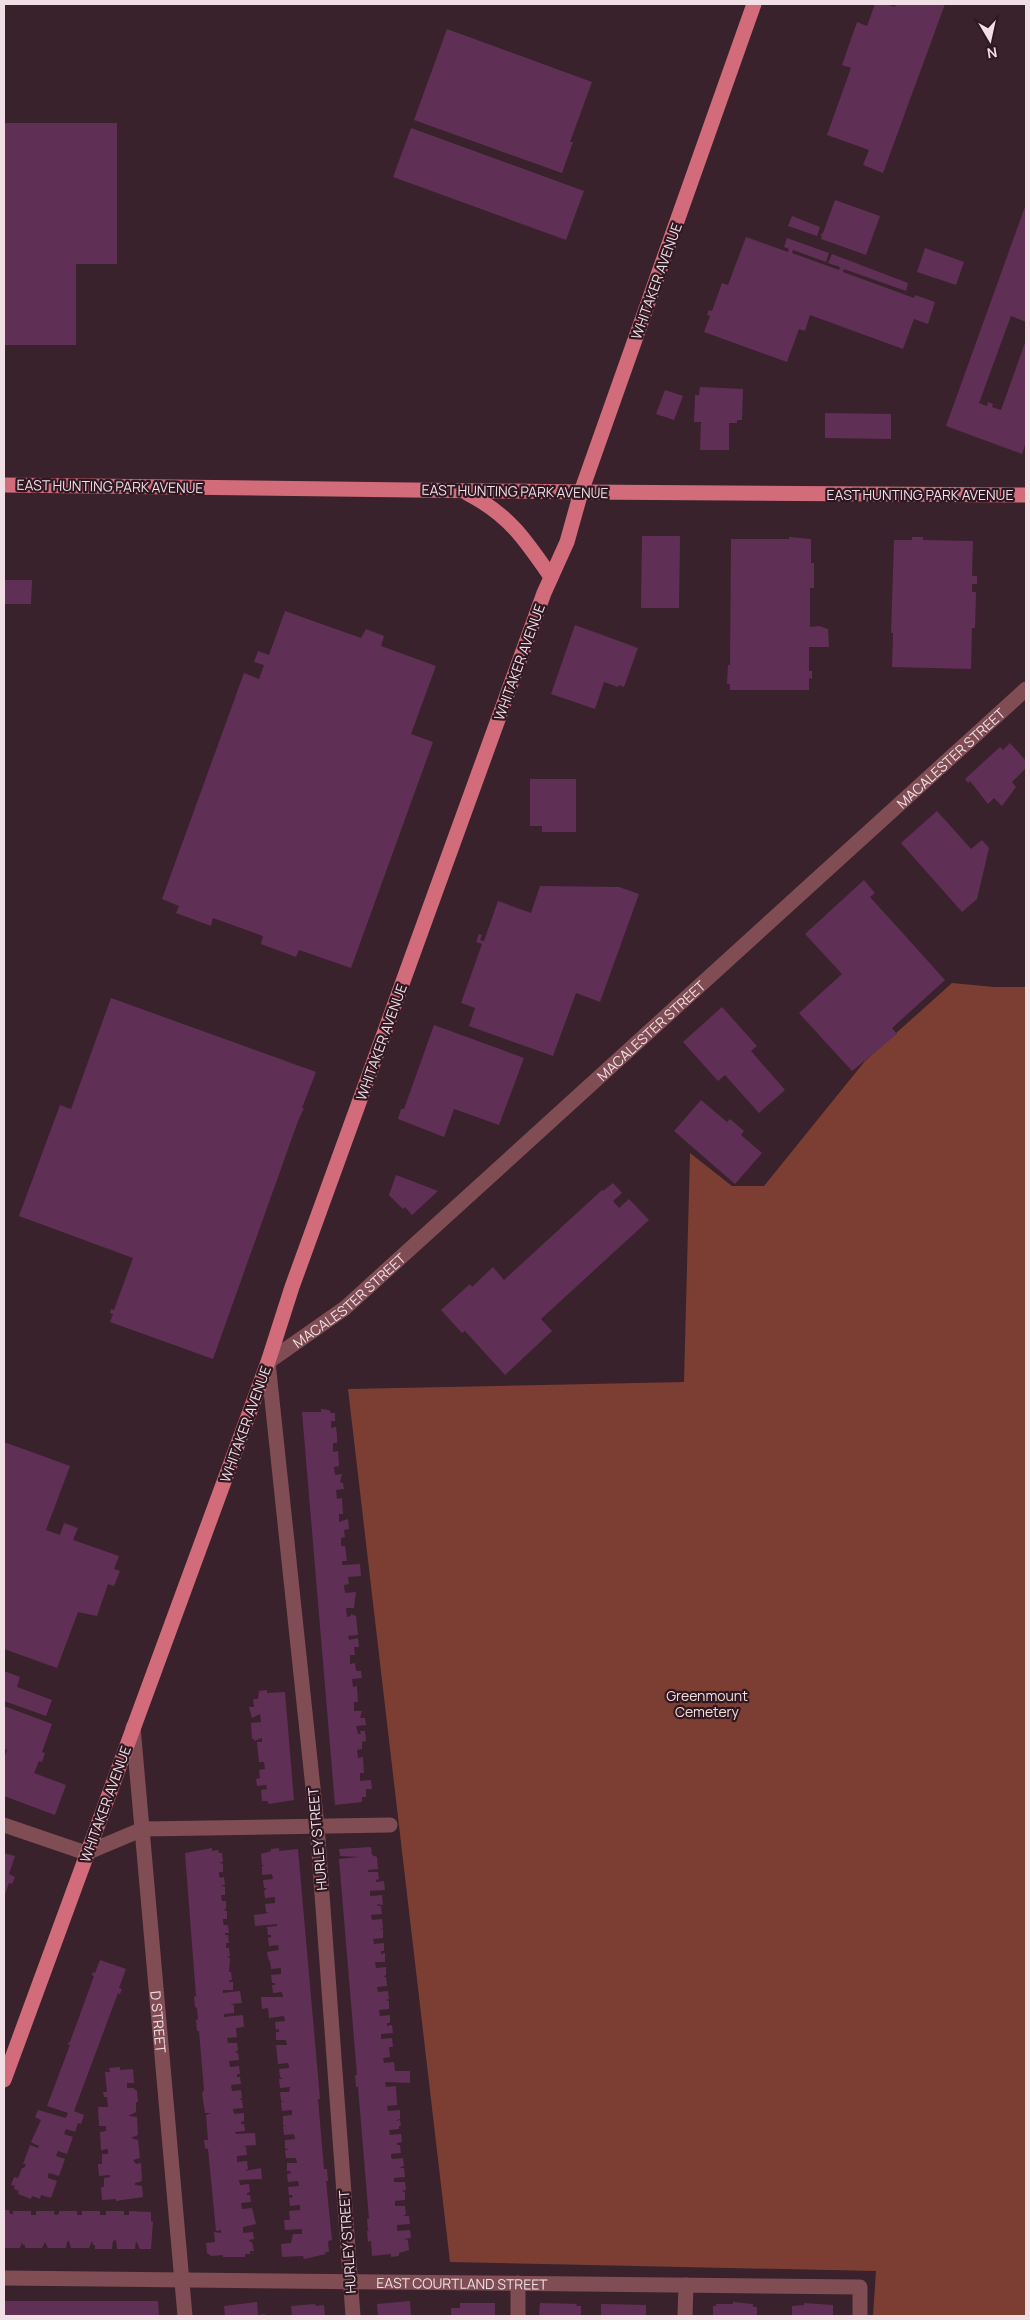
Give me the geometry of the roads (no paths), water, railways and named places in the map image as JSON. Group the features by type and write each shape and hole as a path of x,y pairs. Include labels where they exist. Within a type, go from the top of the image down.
{"main road":[{"name":"WHITAKER AVENUE","path":"4,2080 268,1362 295,1278 551,577 567,542 581,492 754,4"},
{"name":"EAST HUNTING PARK AVENUE","path":"4,485 463,491 1026,495"},
{"path":"463,491 488,504 510,523 525,538 551,577"}],"street":[{"name":"MACALESTER STREET","path":"268,1362 345,1308 1026,689"},
{"name":"HURLEY STREET","path":"268,1362 317,1826 353,2316"},
{"name":"D STREET","path":"134,1727 185,2316"},
{"path":"4,1825 86,1853 143,1829 390,1825"},
{"name":"EAST COURTLAND STREET","path":"4,2278 860,2287 860,2316"},
{"path":"518,2284 518,2316"},
{"path":"685,2316 686,2285"}],"park label":[{"name":"Greenmount Cemetery","path":"707,1704"}]}
